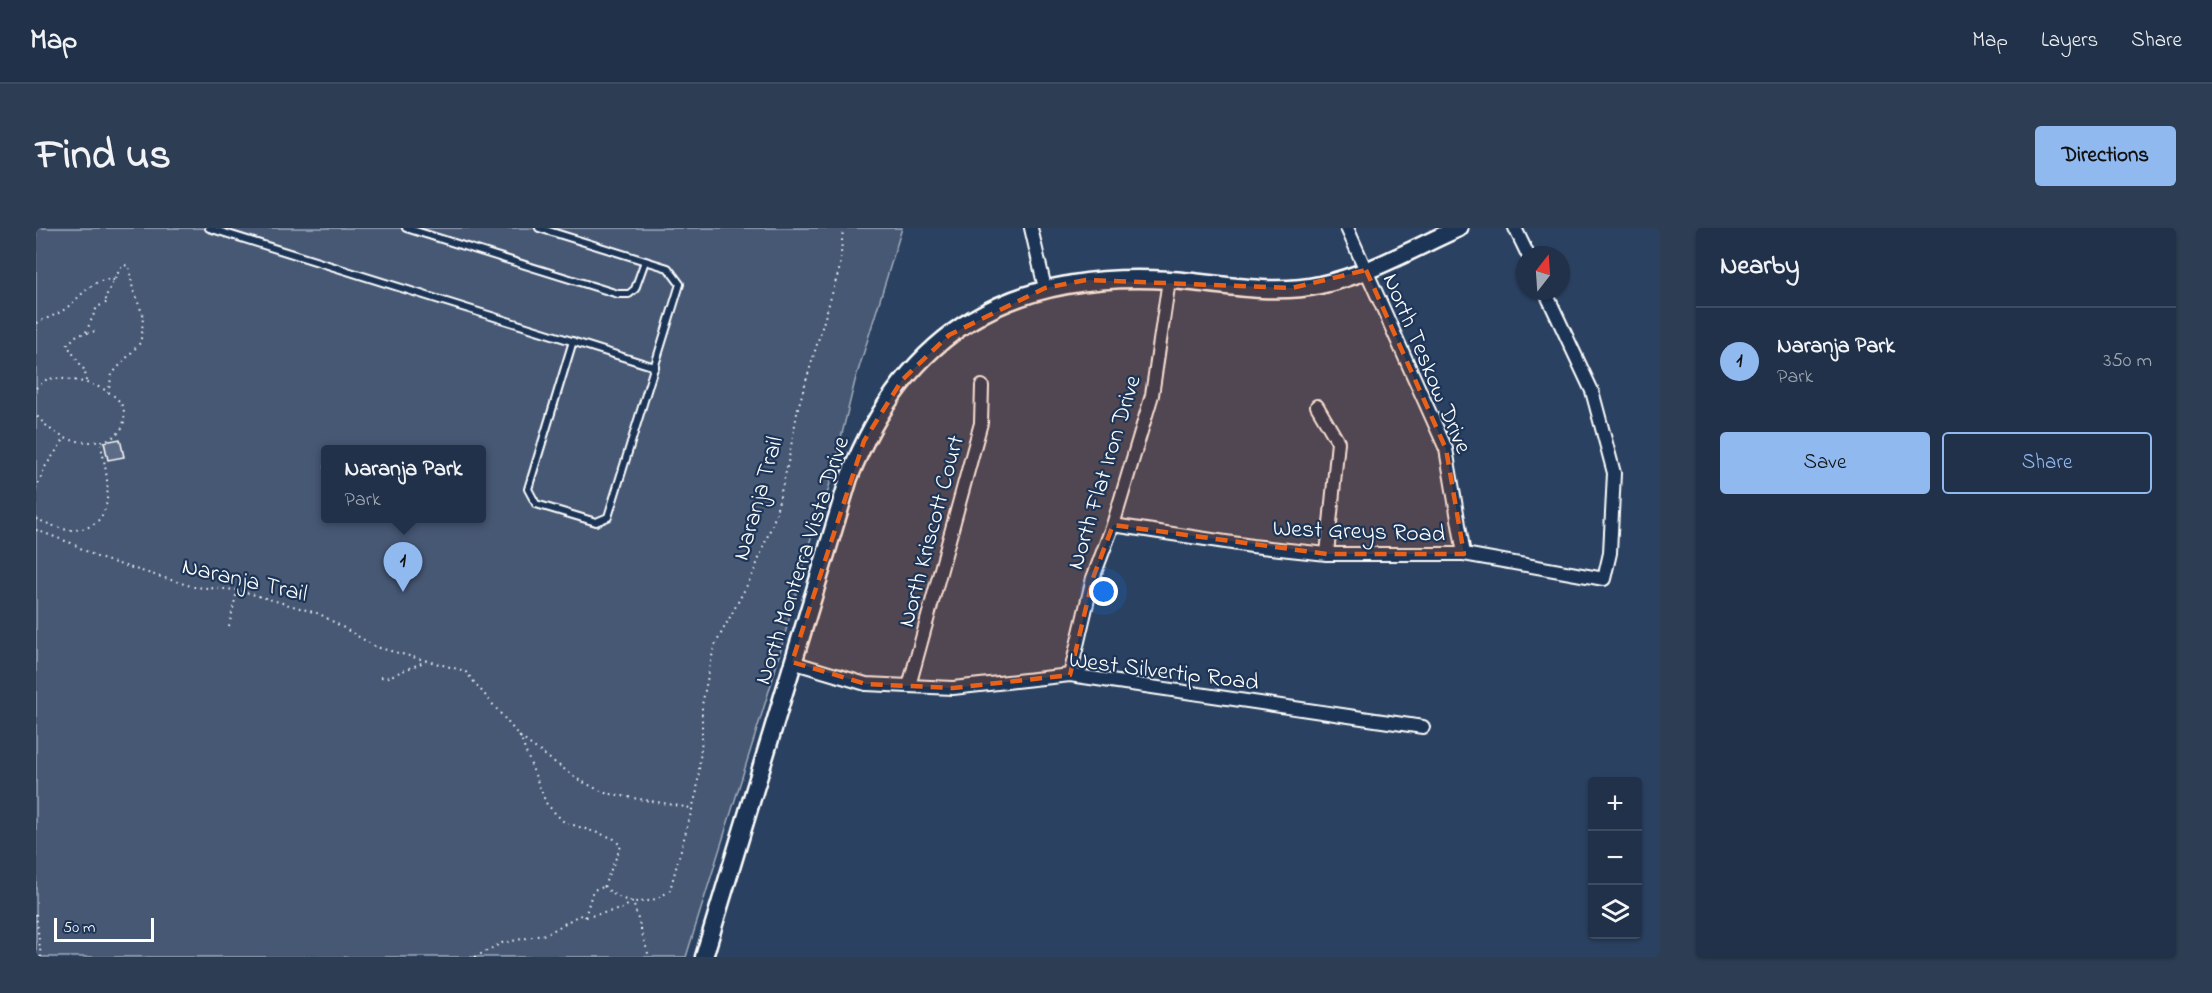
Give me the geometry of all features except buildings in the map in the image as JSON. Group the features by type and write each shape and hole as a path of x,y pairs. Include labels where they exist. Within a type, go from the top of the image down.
{"street":[{"path":"1030,228 1045,288"},
{"name":"North Teskow Drive","path":"1347,228 1446,449 1464,554"},
{"name":"North Monterra Vista Drive","path":"704,957 849,478 879,412 902,380 949,335 1012,300 1045,288 1086,280 1119,278 1292,288 1320,285 1366,270 1459,228"},
{"path":"1515,228 1524,246"},
{"name":"North Flat Iron Drive","path":"1071,675 1093,578 1113,525 1152,395 1169,280"},
{"name":"West Greys Road","path":"1113,525 1252,546 1327,554 1464,554 1604,579 1610,553 1614,473 1592,391 1549,300"},
{"name":"North Kriscott Court","path":"909,686 981,423 982,386"},
{"path":"1317,406 1338,442 1327,554"},
{"name":"West Silvertip Road","path":"792,662 866,684 953,688 1071,675 1424,727"}],"lane":[{"path":"209,228 655,367"},
{"path":"406,228 618,294 629,294 635,289 645,261"},
{"path":"538,228 668,268 680,284 609,517 596,522 536,504 528,489 573,341"}],"path":[{"name":"Naranja Trail","path":"475,957 502,943 547,934 579,915 585,917 621,909 633,902 644,903 663,896 670,890 692,808 700,761 702,705 714,647 753,574 775,517 798,408 840,267 843,228"},
{"path":"86,332 97,307 108,302 105,298 123,265 129,266 133,290 143,315 142,334 140,343 112,374 108,393"},
{"path":"36,323 65,309 96,282 104,279 114,280"},
{"path":"36,328 36,334"},
{"path":"86,381 85,371 67,345 77,335 97,331"},
{"path":"36,388 47,379 86,381 108,393 124,412 123,424 117,435 100,441 80,442 65,438 43,423 36,415"},
{"path":"36,489 45,467 65,438"},
{"path":"36,519 70,530 94,523 103,514 109,490 100,441"},
{"name":"Naranja Trail","path":"36,530 71,543 99,558 194,587 238,590 320,614 376,647 465,671 520,737 579,780 605,792 692,808"},
{"path":"229,626 238,590"},
{"path":"381,677 386,678 426,661"},
{"name":"Naranja Trail","path":"520,737 546,803 555,813 564,822 614,838 621,846 604,886 593,890 585,917"},
{"path":"36,853 36,858"},
{"path":"604,886 612,894 633,902 649,957"},
{"path":"36,914 41,957"}],"highlighted area":[{"path":"1366,270 1446,449 1464,554 1327,554 1113,525 1093,578 1070,675 953,688 866,684 792,662 864,441 902,380 949,335 1045,288 1086,280 1292,288"}],"shaded area":[{"path":"36,228 902,228 855,381 827,495 812,534 773,678 686,957 36,957"}],"place":[{"name":"Naranja Park","path":"403,592"}]}
